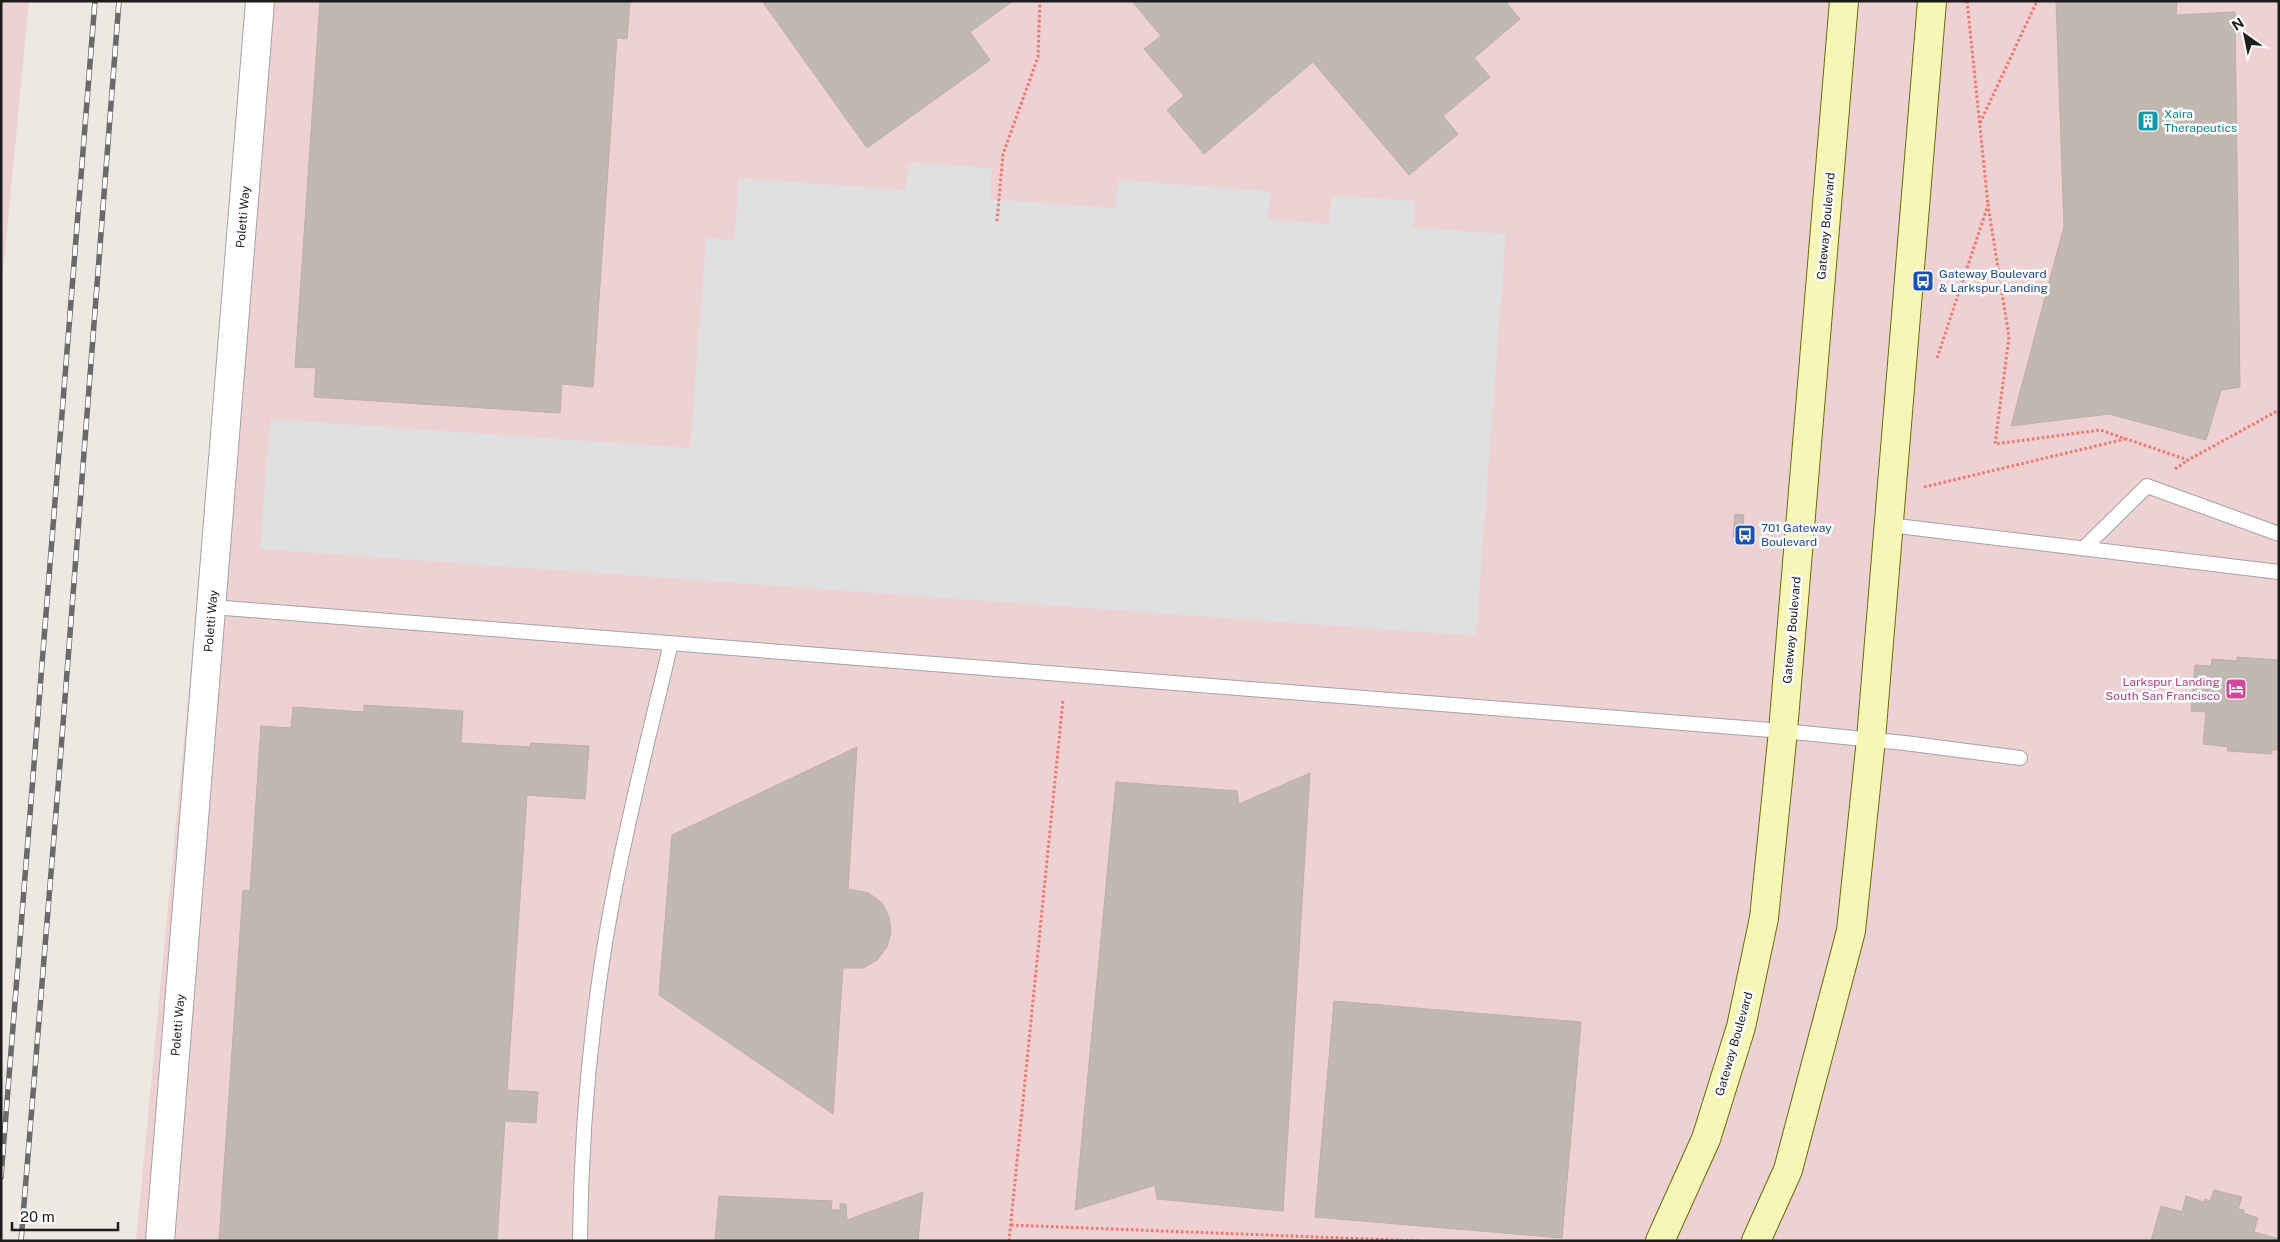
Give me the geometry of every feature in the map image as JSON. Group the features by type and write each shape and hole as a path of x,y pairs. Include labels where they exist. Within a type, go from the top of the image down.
{"main road":[{"name":"Gateway Boulevard","path":"1660,1241 1706,1139 1741,1027 1764,918 1784,731 1844,1"},
{"path":"1756,1241 1788,1170 1851,932 1871,739 1932,1"}],"street":[{"name":"Poletti Way","path":"160,1241 260,1"}],"lane":[{"path":"2084,548 2147,486 2279,534"},
{"path":"1889,525 2279,572"},
{"path":"212,607 1784,731 1871,739 2020,758"},
{"path":"580,1241 586,1122 596,1010 612,899 671,643"}],"path":[{"path":"997,221 1003,154 1038,57 1040,1"},
{"path":"1967,1 1988,205 2009,337 1995,444 2100,430 2188,460 2279,410"},
{"path":"1980,125 2037,1"},
{"path":"1937,359 1988,205"},
{"path":"1918,489 2125,439"},
{"path":"1010,1241 1065,674"},
{"path":"1011,1225 1419,1241"}],"shaded area":[{"path":"1,1 29,1 1,293"},
{"path":"255,1 2279,1 2279,1241 136,1241"},
{"path":"908,162 992,168 989,199 1115,208 1118,180 1270,191 1268,219 1329,224 1332,195 1415,201 1413,227 1506,234 1476,636 260,549 270,419 690,448 706,238 734,240 739,178 906,190"}],"building":[{"path":"320,1 630,1 627,39 617,38 593,387 562,384 560,413 314,397 316,368 295,367"},
{"path":"762,1 1013,1 970,32 990,60 867,148"},
{"path":"1132,1 1505,1 1520,19 1474,58 1490,77 1443,116 1458,134 1409,175 1313,62 1204,154 1167,110 1184,96 1144,49 1161,36"},
{"name":"Xaira Therapeutics","path":"2056,1 2177,1 2176,15 2235,12 2240,387 2221,390 2206,440 2109,414 2011,426 2064,226"},
{"path":"1735,514 1744,515 1742,538 1733,537"},
{"name":"Larkspur Landing South San Francisco","path":"2237,657 2279,660 2279,750 2272,750 2272,754 2227,751 2228,747 2203,744 2206,712 2191,711 2195,665 2211,666 2212,659 2237,661"},
{"path":"364,705 463,711 461,743 530,747 531,743 589,746 585,799 527,795 507,1090 538,1092 536,1123 505,1121 497,1241 219,1241 243,890 250,891 261,726 291,728 293,707 364,712"},
{"path":"857,747 848,889 869,893 882,903 889,917 891,932 887,947 877,960 863,968 843,968 833,1114 659,995 672,835"},
{"path":"1310,773 1283,1211 1157,1199 1155,1185 1075,1210 1116,782 1237,791 1239,804"},
{"path":"1334,1001 1581,1022 1562,1238 1315,1217"},
{"path":"2214,1190 2242,1197 2238,1209 2244,1210 2243,1213 2258,1218 2254,1232 2279,1239 2278,1241 2151,1241 2161,1206 2182,1212 2186,1196 2204,1202 2205,1199 2210,1201"},
{"path":"923,1192 918,1241 715,1241 719,1196 832,1201 831,1210 840,1210 840,1204 846,1204 847,1220"}],"railway":[{"path":"1,1177 95,1"},
{"path":"21,1241 119,1"}],"place":[{"name":"Xaira Therapeutics","path":"2148,121"},
{"name":"Gateway Boulevard & Larkspur Landing","path":"1923,281"},
{"name":"701 Gateway Boulevard","path":"1745,535"},
{"name":"Larkspur Landing South San Francisco","path":"2236,689"}]}
